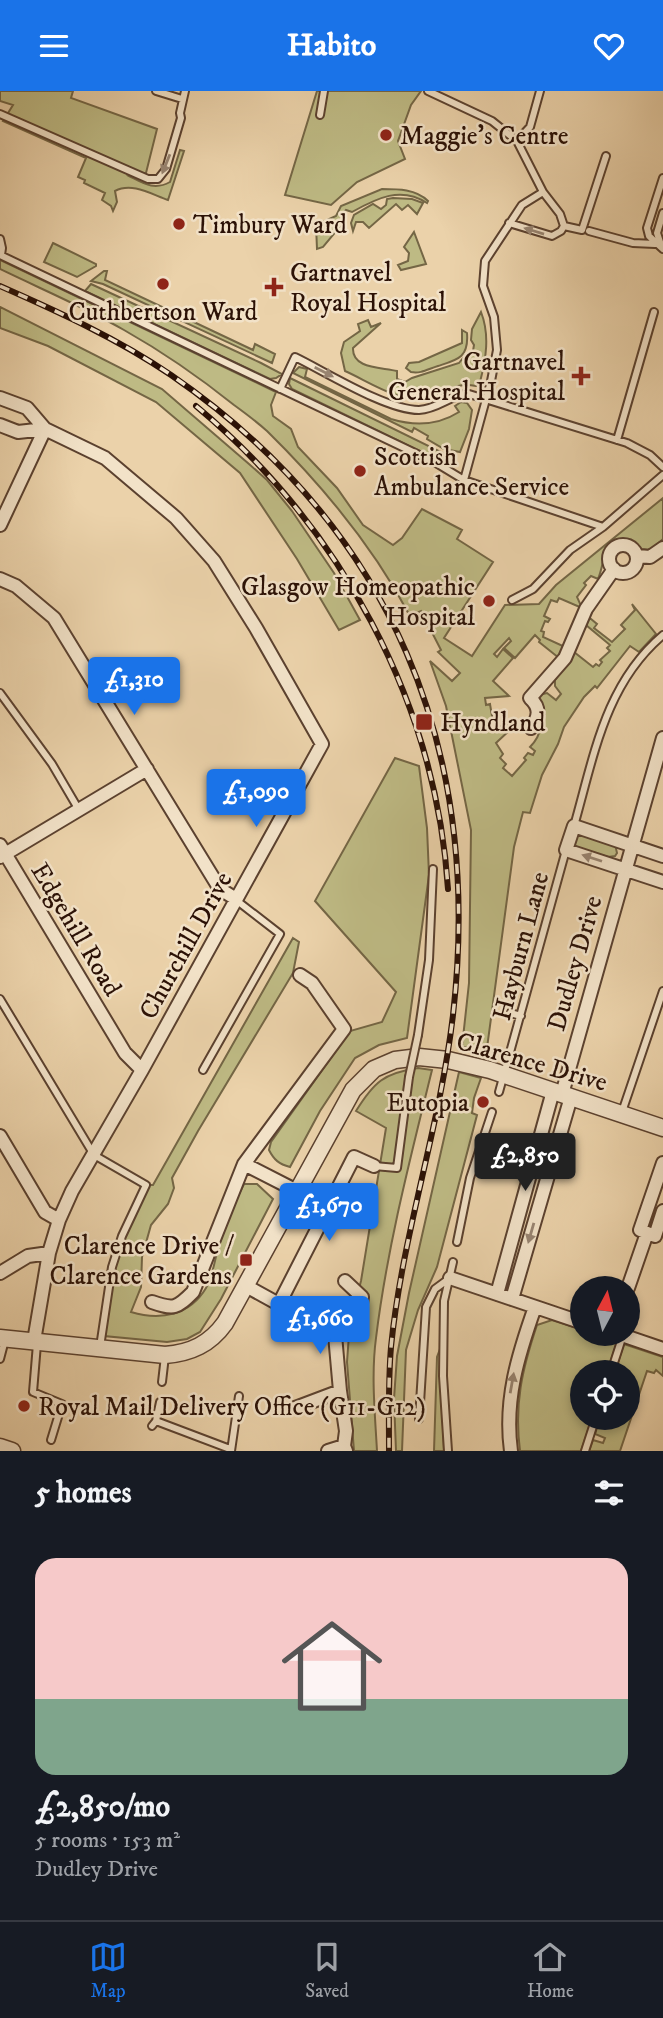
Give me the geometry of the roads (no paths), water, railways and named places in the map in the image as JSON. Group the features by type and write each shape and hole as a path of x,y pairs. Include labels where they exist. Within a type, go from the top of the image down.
{"street":[{"name":"Churchill Drive","path":"0,398 27,408 45,429 105,458 176,518 214,561 256,628 322,744 72,1191 59,1220 49,1253 35,1342"},
{"name":"Churchill Drive","path":"0,425 18,432 45,429"},
{"path":"0,525 45,429"},
{"path":"625,545 635,551 637,556 633,569 627,572 614,569 609,559 614,548 625,545"},
{"path":"637,556 650,557 663,548"},
{"path":"531,728 538,711 537,705 530,698 565,658 586,610 614,569"},
{"path":"0,579 16,586 54,618 220,889 236,899"},
{"name":"Dudley Drive","path":"512,1299 543,1191 562,1094 663,738"},
{"path":"2,852 146,769"},
{"path":"663,856 574,826 566,850 663,882"},
{"name":"Edgehill Road","path":"2,852 125,1053 142,1070"},
{"path":"152,1302 169,1308 180,1305 193,1292 244,1164 344,1029 312,983 300,975"},
{"name":"Clarence Drive","path":"2,1338 165,1355 184,1353 208,1342 220,1330 246,1286 353,1090 366,1075 380,1066 405,1058 429,1058 468,1064 663,1128"},
{"name":"Dudley Drive","path":"497,1294 527,1187 562,1094"},
{"path":"0,1136 45,1212 59,1220"},
{"path":"279,1304 354,1157 374,1166"},
{"path":"663,1163 640,1230 655,1236 663,1211"},
{"path":"244,1164 297,1191"},
{"path":"632,1276 647,1233"},
{"path":"0,1272 28,1256 49,1253"},
{"path":"450,1278 570,1319"},
{"path":"335,1335 358,1324 362,1297 345,1281"},
{"path":"246,1286 335,1335"},
{"path":"512,1451 509,1420 512,1383 518,1355 535,1307"},
{"path":"328,1451 345,1449 346,1430 335,1335"},
{"path":"640,1341 663,1349"},
{"path":"295,1408 340,1391"},
{"path":"0,1447 12,1451"}],"lane":[{"path":"156,91 182,99"},
{"path":"0,114 148,179 158,179 166,169 181,118 185,91"},
{"path":"320,115 324,91"},
{"path":"428,91 492,121 517,141 543,192 560,213 564,226 552,236 509,223"},
{"path":"517,141 530,127 540,91"},
{"path":"564,226 582,230 606,156"},
{"path":"663,178 647,228 655,244 663,249"},
{"path":"464,480 495,363 497,337 494,317 483,286 485,261 522,205 543,192"},
{"path":"663,213 657,233 663,249"},
{"path":"589,231 633,243 655,244"},
{"path":"0,239 0,255 436,463 464,480 603,527"},
{"path":"617,440 654,312"},
{"path":"280,389 295,357 402,408 428,409 461,394 477,397 617,440 650,455 663,467"},
{"path":"512,600 533,589 570,550 603,527 663,475"},
{"path":"574,826 611,705 634,665 663,635"},
{"path":"0,693 52,764 79,810"},
{"name":"Hayburn Lane","path":"499,1092 566,850"},
{"path":"374,1166 397,1168 429,960 433,869"},
{"path":"203,1070 280,934 236,899"},
{"path":"621,1113 663,991"},
{"path":"0,999 94,1155 146,1185 122,1236 112,1267 99,1349"},
{"path":"510,1013 521,1016"},
{"path":"457,1242 470,1178 492,1112"},
{"path":"527,1187 543,1191"},
{"path":"448,1451 443,1376 444,1301 453,1262"},
{"path":"419,1419 426,1307 435,1289 450,1278"},
{"path":"0,1359 2,1338"},
{"path":"35,1342 33,1392 62,1404 51,1440"},
{"path":"162,1382 165,1355"},
{"path":"160,1402 154,1424 231,1450 239,1395"},
{"path":"585,1451 592,1430"}],"railway":[{"path":"0,286 109,338 171,375 248,436 313,502 366,575 407,653 435,736 453,825 459,918 453,1015 439,1098 396,1305 390,1360 389,1451"},
{"path":"196,406 247,453 294,505 335,562 371,622 401,685 424,751 440,819 448,889"}],"place":[{"name":"Maggie's Centre","path":"386,135"},
{"name":"Timbury Ward","path":"179,224"},
{"name":"Cuthbertson Ward","path":"163,284"},
{"name":"Gartnavel Royal Hospital","path":"274,287"},
{"name":"Gartnavel General Hospital","path":"581,376"},
{"name":"Scottish Ambulance Service","path":"360,471"},
{"name":"Glasgow Homeopathic Hospital","path":"489,601"},
{"name":"Hyndland","path":"424,722"},
{"name":"Eutopia","path":"483,1102"},
{"name":"Clarence Drive / Clarence Gardens","path":"246,1260"},
{"name":"Royal Mail Delivery Office (G11-G12)","path":"24,1406"}]}
